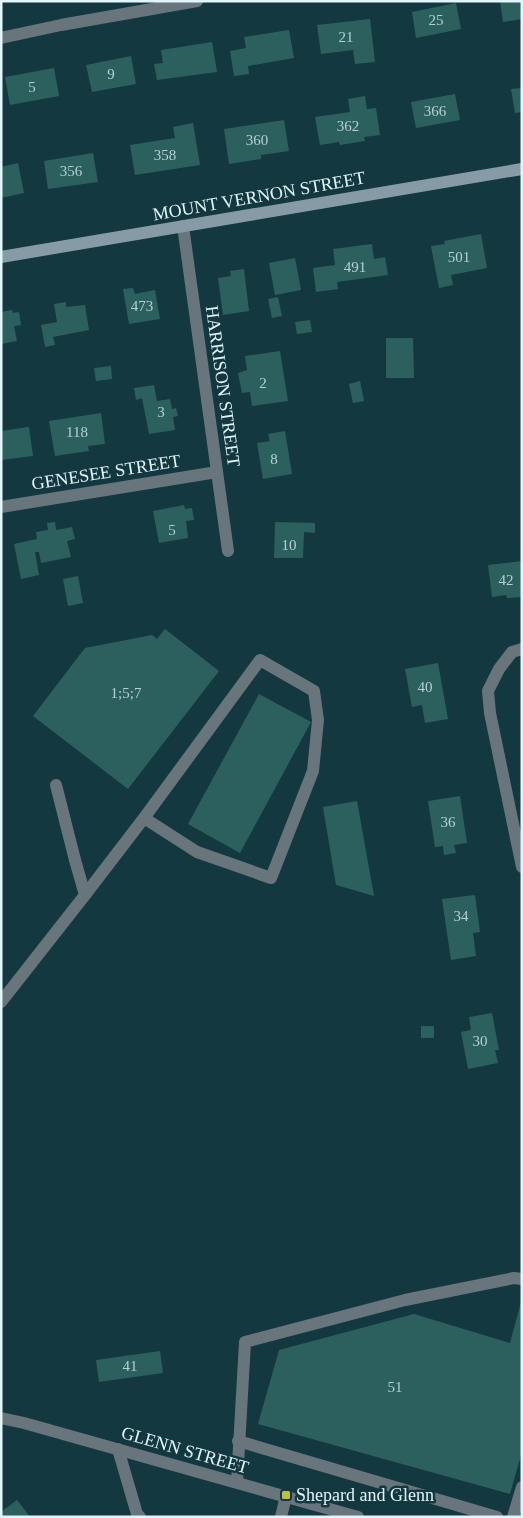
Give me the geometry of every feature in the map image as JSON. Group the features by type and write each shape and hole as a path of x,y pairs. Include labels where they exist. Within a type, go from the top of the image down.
{"main road":[{"name":"MOUNT VERNON STREET","path":"1,256 522,169"}],"street":[{"path":"1,38 189,2"},
{"name":"HARRISON STREET","path":"183,226 228,551"},
{"name":"GENESEE STREET","path":"1,507 217,472"},
{"path":"522,648 512,652 499,668 488,691 490,713 522,867"},
{"path":"1,1002 144,818 260,660 314,690 318,720 313,771 271,878 197,852 144,818"},
{"path":"56,785 85,895"},
{"path":"237,1482 245,1342 405,1300 514,1278 522,1279"},
{"name":"GLENN STREET","path":"1,1418 358,1517"},
{"path":"238,1441 498,1517"},
{"path":"118,1449 137,1514 140,1517"},
{"path":"513,1517 522,1487"},
{"path":"281,1517 286,1496"}],"building":[{"path":"500,1 522,1 522,19 503,22"},
{"path":"456,3 461,29 416,38 412,12"},
{"path":"370,19 375,62 355,64 353,50 321,54 317,25"},
{"path":"289,30 294,58 248,66 249,74 234,76 230,51 246,48 244,37"},
{"path":"212,42 217,72 157,80 154,64 163,63 161,50"},
{"path":"131,56 136,84 92,92 86,65"},
{"path":"54,68 59,96 10,105 5,77"},
{"path":"522,88 522,112 515,113 511,89"},
{"path":"455,94 460,120 416,128 411,102"},
{"path":"365,96 367,109 376,108 380,135 364,137 365,141 340,145 339,142 320,145 315,117 350,112 348,99"},
{"path":"284,120 289,151 261,155 261,159 229,164 224,129"},
{"path":"193,123 200,165 135,175 130,145 175,138 173,127"},
{"path":"93,153 98,182 48,189 44,161"},
{"path":"18,163 24,193 1,198 1,167"},
{"path":"481,234 487,268 451,275 453,285 439,288 431,246 445,244 444,241"},
{"path":"372,244 374,259 385,257 388,275 337,282 338,289 316,292 313,268 335,265 333,249"},
{"path":"295,258 301,290 275,295 269,263"},
{"path":"244,269 249,311 223,315 218,278 231,276 230,271"},
{"path":"133,288 135,294 155,290 160,319 129,324 123,289"},
{"path":"278,297 282,316 272,318 268,299"},
{"path":"66,302 66,307 85,305 89,330 53,337 55,345 45,347 41,325 57,322 54,304"},
{"path":"12,310 13,313 19,312 21,325 14,326 17,341 1,344 1,312"},
{"path":"310,320 312,332 297,334 295,322"},
{"path":"386,338 413,338 414,378 386,378"},
{"path":"280,351 288,401 252,406 250,392 242,393 238,373 247,370 245,356"},
{"path":"111,366 112,379 96,381 94,368"},
{"path":"360,381 364,401 353,403 349,384"},
{"path":"154,385 157,401 170,399 172,409 176,408 178,416 173,417 175,430 149,434 142,398 136,400 134,388"},
{"path":"101,413 105,444 88,446 89,451 55,456 49,421"},
{"path":"29,427 33,456 1,460 1,431"},
{"path":"285,431 292,474 263,479 257,443 270,441 268,434"},
{"path":"184,505 185,509 192,508 194,520 186,521 188,538 159,543 153,511"},
{"path":"55,522 56,530 72,527 75,539 67,541 71,557 41,563 39,552 35,552 39,575 21,579 14,544 37,539 36,532 48,530 47,523"},
{"path":"275,522 315,523 315,533 304,532 303,558 274,558"},
{"path":"522,561 522,597 507,598 506,595 492,597 488,565"},
{"path":"78,576 83,603 68,606 63,579"},
{"path":"165,629 219,671 128,789 33,716 85,648 152,635 157,639"},
{"path":"438,663 448,719 425,723 422,705 412,707 405,669"},
{"path":"259,694 311,722 240,853 188,824"},
{"path":"460,796 467,843 454,845 456,853 444,855 443,846 435,847 428,801"},
{"path":"357,801 374,896 336,885 323,807"},
{"path":"475,895 480,932 473,933 476,956 451,960 442,899"},
{"path":"492,1013 499,1050 495,1050 498,1063 468,1069 461,1032 471,1030 469,1017"},
{"path":"421,1026 434,1026 434,1038 421,1038"},
{"path":"521,1302 522,1452 510,1494 258,1424 279,1350 414,1314 510,1343"},
{"path":"160,1351 163,1373 99,1382 96,1360"},
{"path":"17,1500 30,1517 1,1517 1,1512"}],"place":[{"name":"Shepard and Glenn","path":"286,1495"}]}
